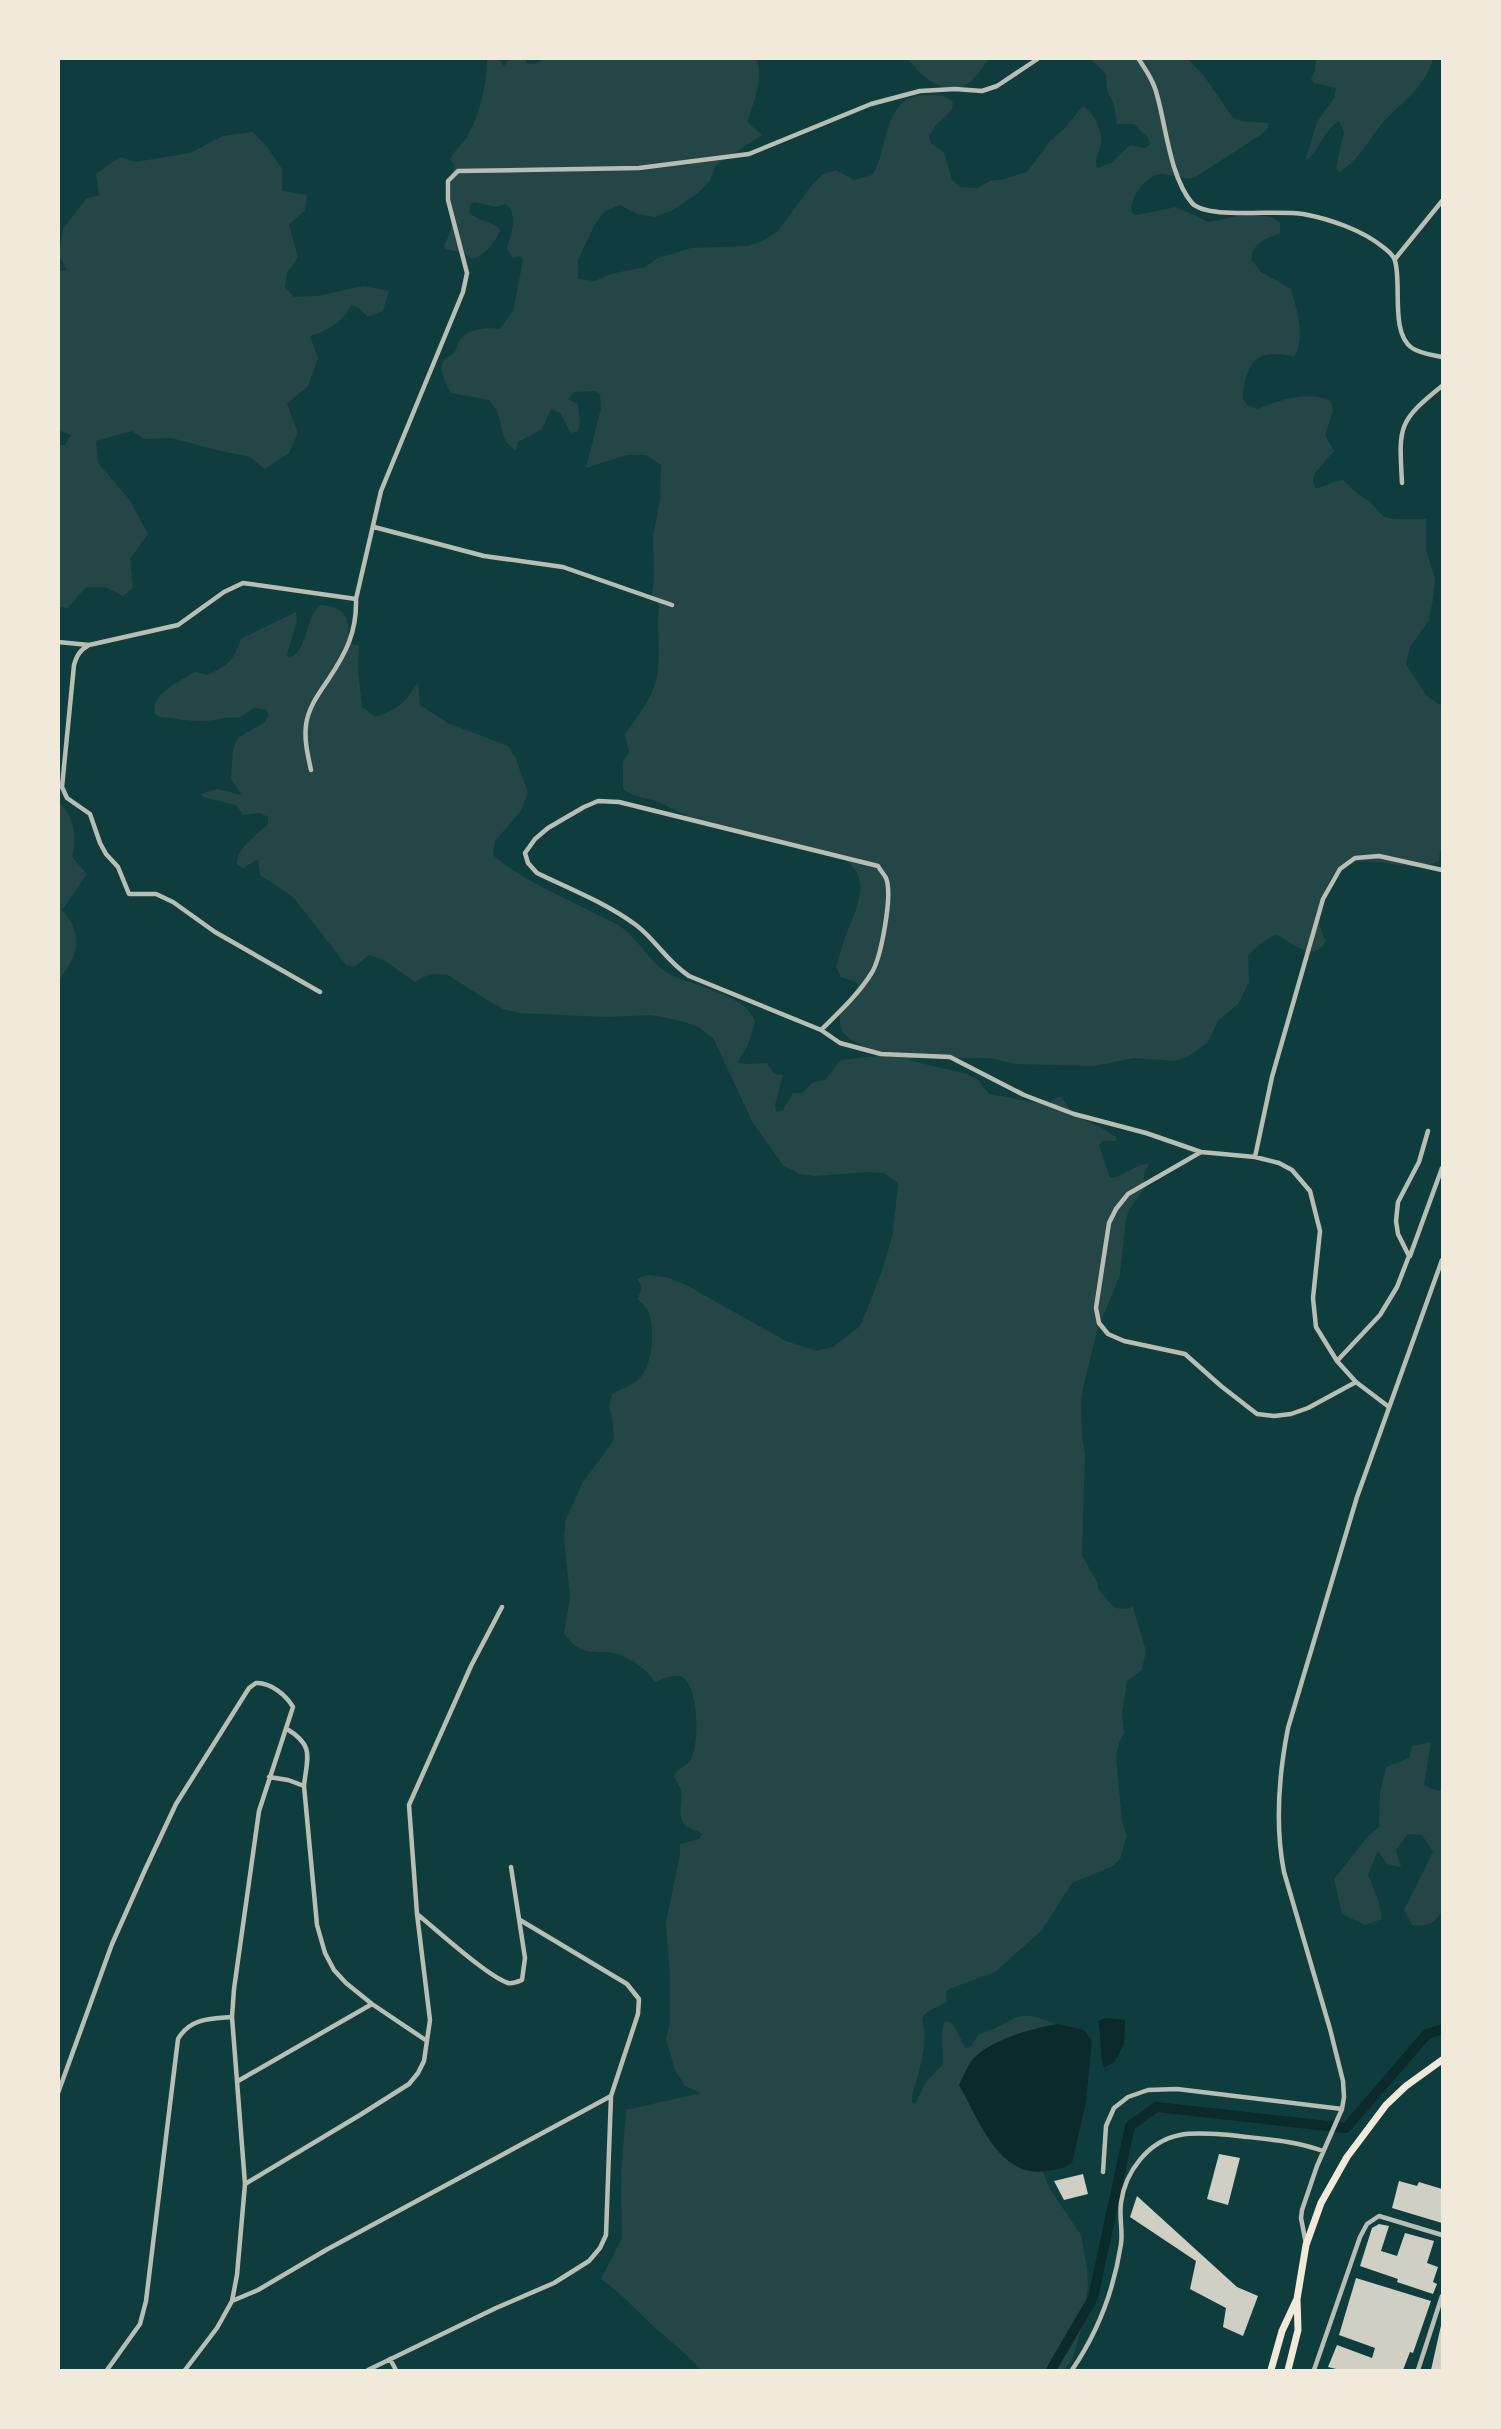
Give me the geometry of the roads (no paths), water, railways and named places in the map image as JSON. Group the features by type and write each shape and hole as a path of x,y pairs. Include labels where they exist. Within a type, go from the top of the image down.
{"main road":[{"path":"1288,2370 1298,2330 1297,2299 1306,2245 1321,2203 1347,2157 1366,2130 1406,2086 1443,2060"},
{"path":"1272,2370 1282,2331 1297,2299"}],"street":[{"path":"311,770 305,739 306,723 315,699 352,639 357,616 356,599 381,491 464,292 467,273 448,200 448,181 452,175 458,171 639,168 749,154 871,104 921,91 982,90 998,86 1039,58"},
{"path":"1138,58 1157,93 1168,147 1190,200 1197,208 1216,212 1271,211 1303,214 1336,224 1384,247 1395,259 1402,336 1411,347 1443,357"},
{"path":"1395,259 1443,201"},
{"path":"1402,483 1400,443 1403,424 1418,405 1443,386"},
{"path":"374,527 484,556 563,567 672,605"},
{"path":"320,992 215,932 173,902 156,894 129,894 118,867 100,843 90,814 67,798 62,788 74,665 81,649 89,645 178,625 224,592 243,583 356,599"},
{"path":"58,642 89,645"},
{"path":"820,1030 858,993 873,972 882,941 888,895 886,878 878,866 619,802 598,801 584,807 535,839 525,853 528,863 537,873 618,913 638,926 674,966 689,976 820,1030 840,1043 881,1054 950,1057 1032,1098 1074,1114 1146,1133 1201,1152 1255,1157 1279,1163 1292,1170 1310,1191 1320,1231 1313,1310 1316,1327 1337,1361 1356,1382 1389,1407"},
{"path":"1255,1157 1272,1077 1323,899 1340,869 1355,858 1379,856 1443,870"},
{"path":"1409,1256 1398,1234 1396,1221 1398,1202 1419,1162 1428,1131"},
{"path":"1201,1152 1128,1194 1116,1209 1109,1223 1096,1308 1098,1323 1108,1334 1124,1341 1185,1354 1257,1414 1274,1416 1291,1414 1308,1408 1356,1382"},
{"path":"1337,1361 1380,1316 1397,1287 1443,1168"},
{"path":"1306,2245 1301,2218 1306,2193 1342,2110 1344,2097 1343,2081 1280,1849 1282,1759 1288,1728 1358,1497 1443,1260"},
{"path":"245,2184 409,2084 421,2067 427,2041 429,2009 417,1914 408,1805 471,1666 502,1607"},
{"path":"58,2093 112,1944 176,1804 249,1688 261,1683 274,1689 290,1701 293,1713 259,1811 253,1841 232,2018 245,2184 237,2275 232,2301 217,2328 185,2370"},
{"path":"287,1729 305,1743 307,1749 304,1786 320,1938 334,1970 372,2004 427,2041"},
{"path":"269,1778 288,1780 304,1786"},
{"path":"417,1914 491,1973 508,1983 516,1983 522,1980 525,1958 511,1867"},
{"path":"368,2370 554,2283 589,2261 600,2248 606,2235 611,2096 638,2014 639,1999 627,1984 520,1920"},
{"path":"238,2081 372,2004"},
{"path":"108,2370 140,2324 146,2301 178,2039 184,2028 194,2023 206,2019 232,2018"},
{"path":"1103,2172 1106,2126 1114,2108 1128,2097 1148,2090 1177,2089 1342,2110"},
{"path":"232,2301 258,2290 326,2250 611,2096"},
{"path":"1072,2370 1101,2319 1108,2300 1121,2242 1121,2204 1126,2184 1142,2157 1161,2141 1182,2134 1217,2134 1283,2140 1301,2143 1323,2151"},
{"path":"1314,2370 1360,2237 1367,2224 1379,2216 1443,2235"},
{"path":"1418,2370 1443,2296"},
{"path":"390,2359 396,2370"}],"waterway":[{"path":"1051,2370 1093,2298 1130,2126 1156,2107 1346,2128 1427,2034 1442,2029"}]}
